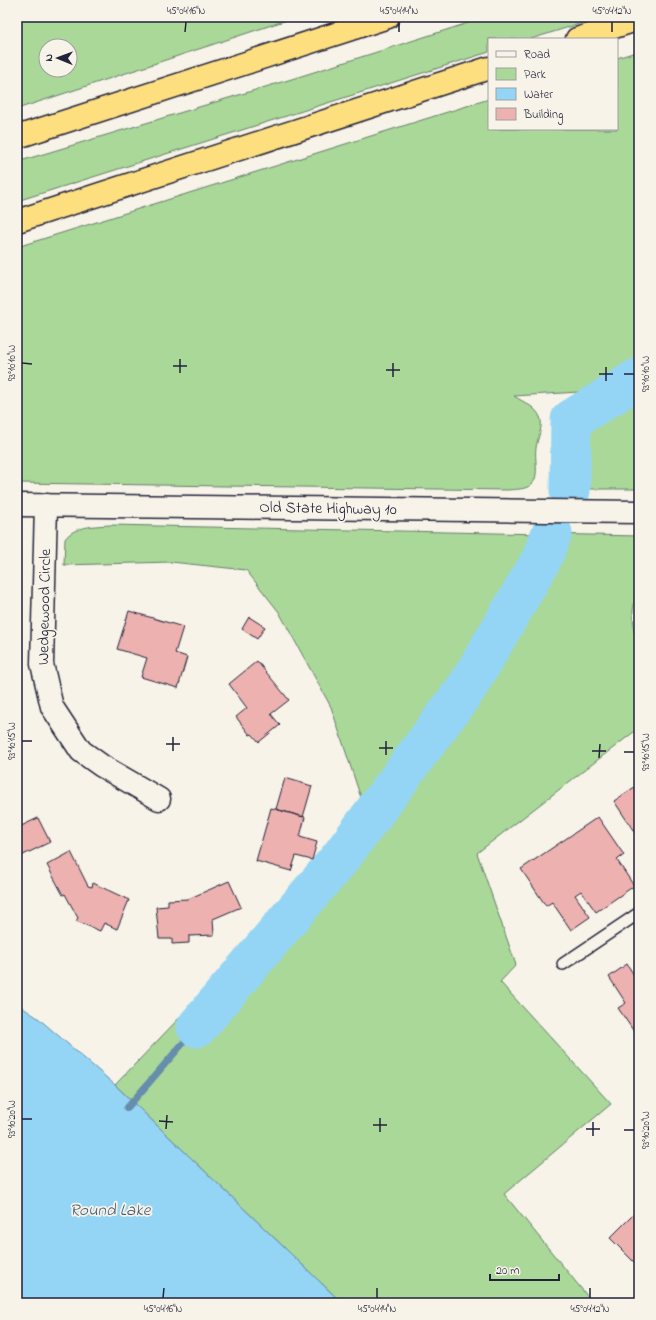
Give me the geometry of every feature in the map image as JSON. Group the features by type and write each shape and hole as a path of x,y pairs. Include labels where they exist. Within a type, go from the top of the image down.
{"highway":[{"path":"17,137 388,17"},
{"path":"581,38 639,19"},
{"path":"17,221 488,68"}],"street":[{"name":"Old State Highway 10","path":"17,505 639,512"},
{"name":"Wedgewood Circle","path":"46,505 42,664 52,707 81,751 102,766 159,799"}],"lane":[{"path":"564,964 639,913"}],"green space":[{"path":"17,17 296,17 17,109"},
{"path":"487,17 601,17 534,38 488,38 488,52 17,201 17,162 295,78"},
{"path":"639,51 639,489 560,489 557,485 554,472 556,450 561,439 569,430 586,420 579,392 514,396 535,410 541,421 541,429 536,452 536,476 530,486 521,489 17,483 17,247 488,99 488,130 618,130 618,58"},
{"path":"110,525 639,536 639,571 633,611 634,631 639,645 639,728 477,853 516,965 500,982 611,1104 504,1194 593,1303 342,1303 115,1085 325,866 364,807 331,707 279,612 246,570 171,562 64,565 65,539 69,535 79,529"}],"water":[{"name":"Round Lake","path":"17,1004 38,1018 115,1085 342,1303 17,1303"}],"building":[{"path":"129,611 183,627 175,653 187,657 178,688 141,677 147,658 117,649"},
{"path":"249,617 265,627 257,639 242,629"},
{"path":"257,661 289,700 271,714 280,725 259,742 252,734 250,735 236,717 247,708 229,684"},
{"path":"285,778 312,786 303,817 276,809"},
{"path":"639,784 639,839 614,801"},
{"path":"271,808 305,817 300,837 317,842 312,860 296,856 291,871 256,861"},
{"path":"598,817 624,855 617,860 634,886 596,912 581,891 575,895 590,917 571,930 552,902 546,906 521,869"},
{"path":"38,818 50,842 17,858 17,828"},
{"path":"71,852 88,886 92,887 93,883 129,900 117,929 104,923 100,931 76,921 78,918 65,894 63,895 47,865"},
{"path":"229,881 241,907 213,919 214,935 189,936 189,943 172,944 172,939 159,939 156,907 168,906 168,900 188,899"},
{"path":"627,964 639,983 639,1039 618,1008 626,1003 609,977"},
{"path":"639,1209 639,1267 610,1238"}],"waterway":[{"path":"570,491 571,420 639,378"},
{"path":"197,1027 341,857 467,687 540,562 552,533"},
{"path":"127,1108 197,1027"}]}
